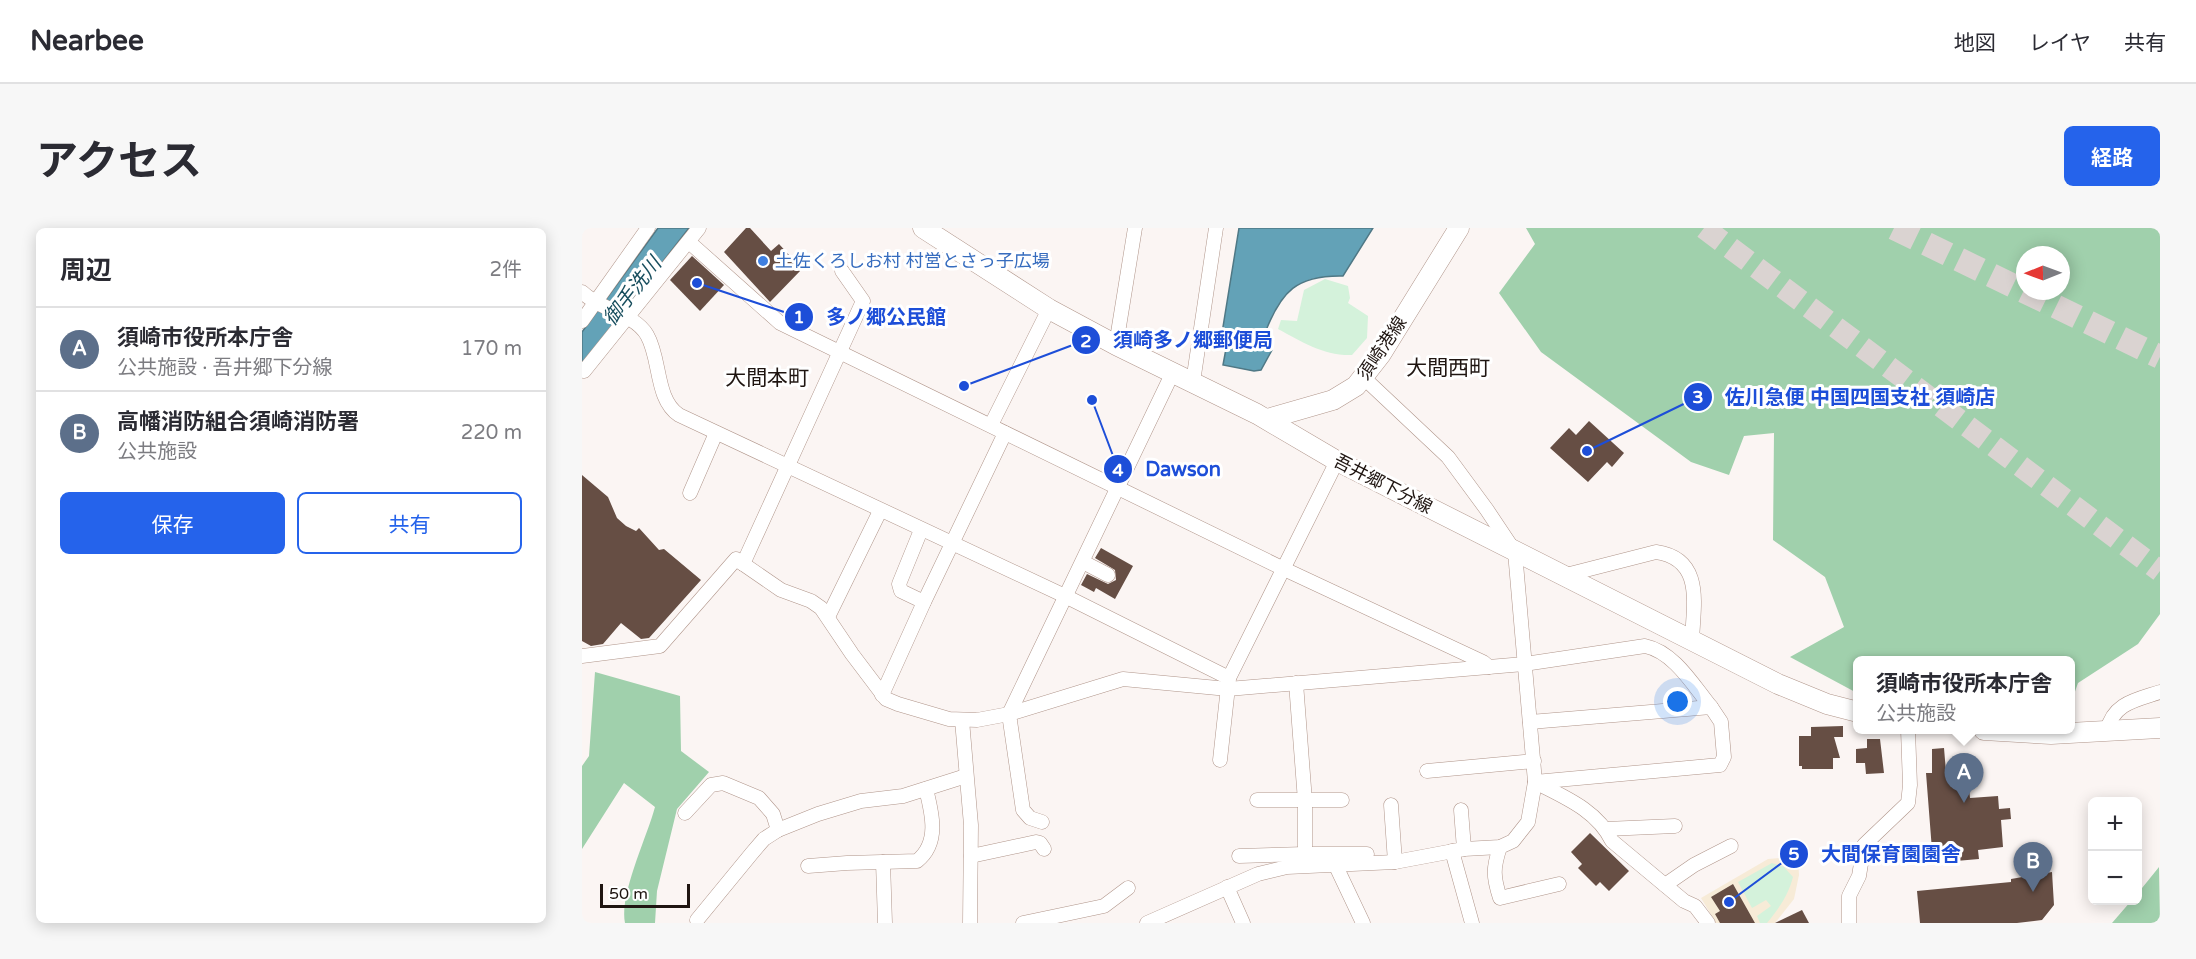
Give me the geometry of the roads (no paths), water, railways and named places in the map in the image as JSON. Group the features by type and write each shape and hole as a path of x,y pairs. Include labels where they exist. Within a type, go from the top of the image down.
{"main road":[{"name":"吾井郷下分線","path":"923,228 1049,309 1116,345 1266,419 1337,461 1692,642 1811,698 1853,711"},
{"name":"須崎港線","path":"1266,419 1333,400 1364,378 1459,228"},
{"path":"2075,733 2160,728"}],"street":[{"path":"582,321 597,304 648,228"},
{"path":"584,371 624,317 699,228"},
{"path":"1116,345 1134,228"},
{"path":"1193,382 1216,228"},
{"path":"688,242 773,317 1005,433 1284,569 1483,662 1489,667"},
{"path":"743,564 863,301 842,270"},
{"path":"582,292 597,304 642,328 647,335 671,410 880,511 1065,596 1229,683"},
{"path":"991,425 1049,309"},
{"path":"1042,822 1026,815 1023,810 1009,714 1173,372"},
{"path":"1147,923 1165,919 1227,887 1258,874 1280,869 1500,847 1513,841 1528,822 1535,782 1534,761 1515,552 1449,457 1364,378"},
{"path":"690,493 716,433"},
{"path":"882,694 1005,433"},
{"path":"1220,760 1229,683 1337,461"},
{"path":"828,616 880,511"},
{"path":"921,530 899,584 902,591 924,602"},
{"path":"1562,576 1656,552 1667,553 1677,559 1693,580 1692,642"},
{"path":"582,656 657,648 736,559 781,590 811,601 828,616 882,694 892,702 949,719 962,720 1009,714 1122,679 1296,683 1524,664 1645,646 1655,648 1682,670 1721,722 1725,757 1720,765 1535,782"},
{"path":"1083,561 1108,575"},
{"path":"1296,683 1305,801 1305,854"},
{"path":"2107,731 2109,721 2119,709 2133,701 2160,692"},
{"path":"1530,722 1711,706"},
{"path":"962,720 971,825 970,923"},
{"path":"1849,923 1849,896 1859,876 1864,845 1908,803 1910,785 1908,734"},
{"path":"1427,771 1534,761"},
{"path":"697,920 752,853 765,839 778,830 861,801 903,796 966,776"},
{"path":"1535,782 1578,804 1606,829 1612,841 1684,900 1695,906 1708,923"},
{"path":"685,813 711,785 723,783 759,798 773,814 778,830"},
{"path":"808,866 917,861 926,852 933,828 926,789"},
{"path":"1257,800 1342,800"},
{"path":"1391,805 1394,858"},
{"path":"1461,810 1458,850 1472,923"},
{"path":"1606,829 1675,826"},
{"path":"971,856 1036,842 1040,843 1044,849"},
{"path":"1665,885 1694,865 1731,846"},
{"path":"1500,847 1494,866 1494,879 1500,898 1559,884"},
{"path":"1239,856 1305,854 1394,858"},
{"path":"883,862 885,923"},
{"path":"1335,864 1363,923"},
{"path":"1227,887 1243,923"},
{"path":"1023,923 1104,906 1128,888"}],"water":[{"name":"御手洗川","path":"658,228 689,228 582,366 582,332"},
{"path":"1239,228 1373,228 1343,276 1327,276 1302,283 1285,296 1277,306 1265,333 1272,350 1261,370 1254,371 1223,365 1228,338 1223,327"}],"tunnel":[{"path":"1704,228 2160,571"},
{"path":"1894,228 2160,357"}],"place":[{"name":"土佐くろしお村 村営とさっ子広場","path":"763,261"},
{"name":"多ノ郷公民館","path":"697,283"},
{"name":"須崎多ノ郷郵便局","path":"964,386"},
{"name":"Dawson","path":"1092,400"},
{"name":"佐川急便 中国四国支社 須崎店","path":"1587,451"},
{"name":"須崎市役所本庁舎","path":"1964,803"},
{"name":"高幡消防組合須崎消防署","path":"2033,892"},
{"name":"大間保育園園舎","path":"1729,902"}],"district":[{"name":"大間西町","path":"1448,368"},
{"name":"大間本町","path":"767,378"}]}
